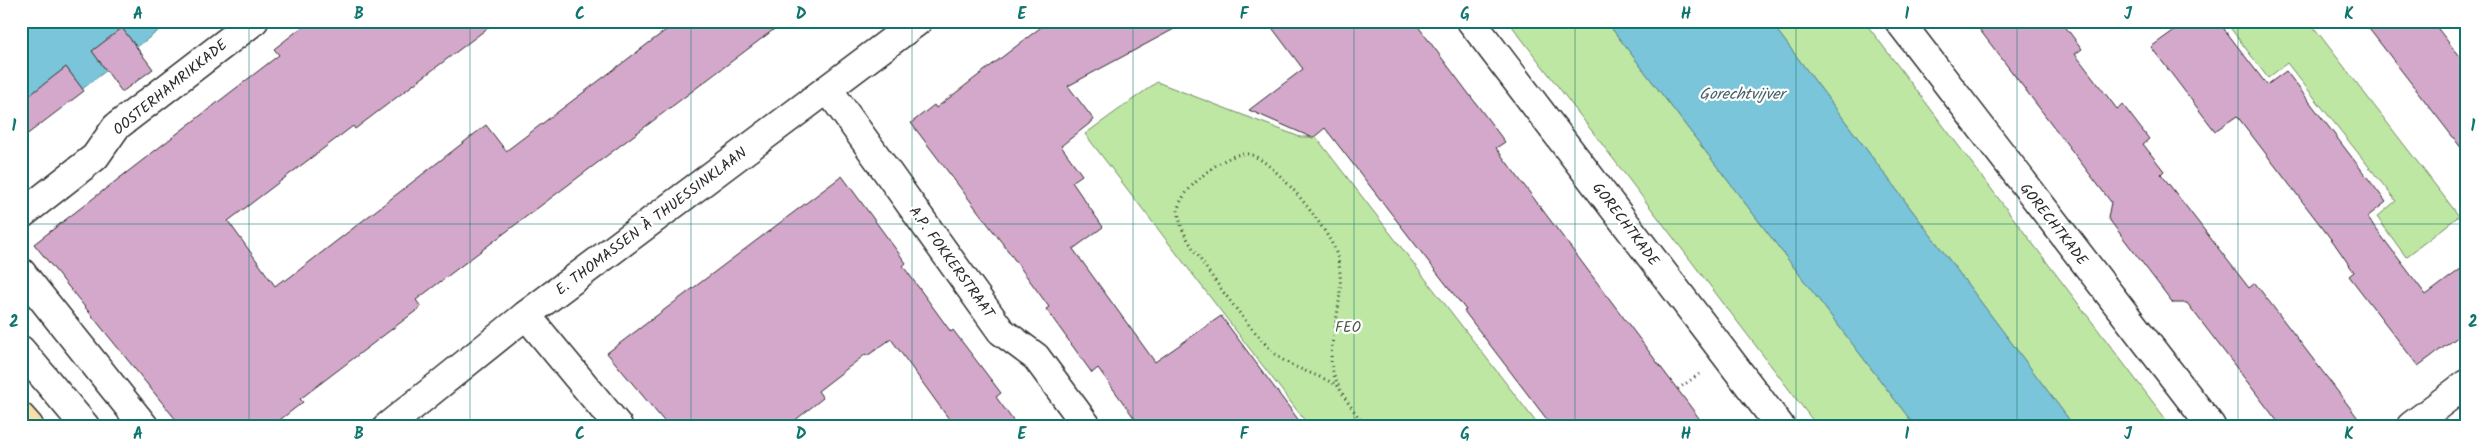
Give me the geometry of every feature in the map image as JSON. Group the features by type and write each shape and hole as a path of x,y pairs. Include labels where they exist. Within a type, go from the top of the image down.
{"main road":[{"path":"21,417 29,426"}],"street":[{"name":"OOSTERHAMRIKKADE","path":"21,215 94,157 116,127 254,21"},
{"name":"E. THOMASSEN À THUESSINKLAAN","path":"388,426 526,315 918,21"},
{"name":"GORECHTKADE","path":"1471,21 1780,426"},
{"name":"GORECHTKADE","path":"1899,21 2212,426"},
{"name":"A.P. FOKKERSTRAAT","path":"828,89 1001,331 1036,357 1087,426"},
{"path":"21,272 144,426"},
{"path":"526,315 618,426"},
{"path":"21,350 85,426"},
{"path":"2411,426 2466,384"}],"path":[{"path":"1338,386 1280,359 1265,346 1220,287 1181,227 1178,210 1184,195 1199,178 1218,164 1237,155 1250,154 1263,160 1290,186 1331,241 1338,258 1340,279 1331,366 1338,386 1365,426"},
{"path":"1629,426 1634,422"}],"green space":[{"path":"1508,21 1606,21 1915,426 1817,426"},
{"path":"1770,21 1864,21 2171,426 2074,426"},
{"path":"2225,21 2309,21 2459,216 2406,257 2377,217 2396,201 2287,63 2268,78"},
{"name":"FEO","path":"1157,82 1300,137 1316,137 1539,426 1309,426 1085,134"}],"water":[{"path":"21,21 171,21 21,136"},
{"name":"Gorechtvijver","path":"1606,21 1770,21 2074,426 1915,426"}],"building":[{"path":"310,21 497,21 355,129 353,126 228,221 275,286 284,279 285,281 486,125 506,151 678,21 785,21 416,300 421,307 300,399 303,402 272,426 181,426 34,244 279,55 274,49"},
{"path":"1049,21 1189,21 1068,86 1094,120 1061,146 1082,175 1072,182 1103,227 1073,249 1155,362 1221,316 1303,426 1140,426 1098,368 1092,373 1046,309 1049,307 911,123 934,105 936,108"},
{"path":"1267,21 1414,21 1505,142 1496,148 1705,426 1552,426 1464,311 1466,310 1325,128 1313,138 1249,110 1303,69"},
{"path":"1973,21 2061,21 2082,49 2075,54 2117,109 2123,105 2149,139 2143,144 2164,171 2161,174 2249,288 2255,283 2364,426 2281,426 2187,303 2173,303 2108,218 2111,202"},
{"path":"2187,21 2218,21 2267,85 2286,71 2386,202 2367,217 2426,295 2466,265 2466,331 2418,366 2349,276 2354,272 2334,243 2237,116 2215,131 2151,47"},
{"path":"2363,21 2432,21 2466,65 2466,154"},
{"path":"122,28 153,69 122,92 92,51"},
{"path":"66,67 84,91 21,139 21,102"},
{"path":"842,176 906,263 903,266 951,332 953,330 1001,393 996,397 1017,426 954,426 891,339 867,356 866,354 818,391 823,398 788,426 668,426 607,353"}]}
